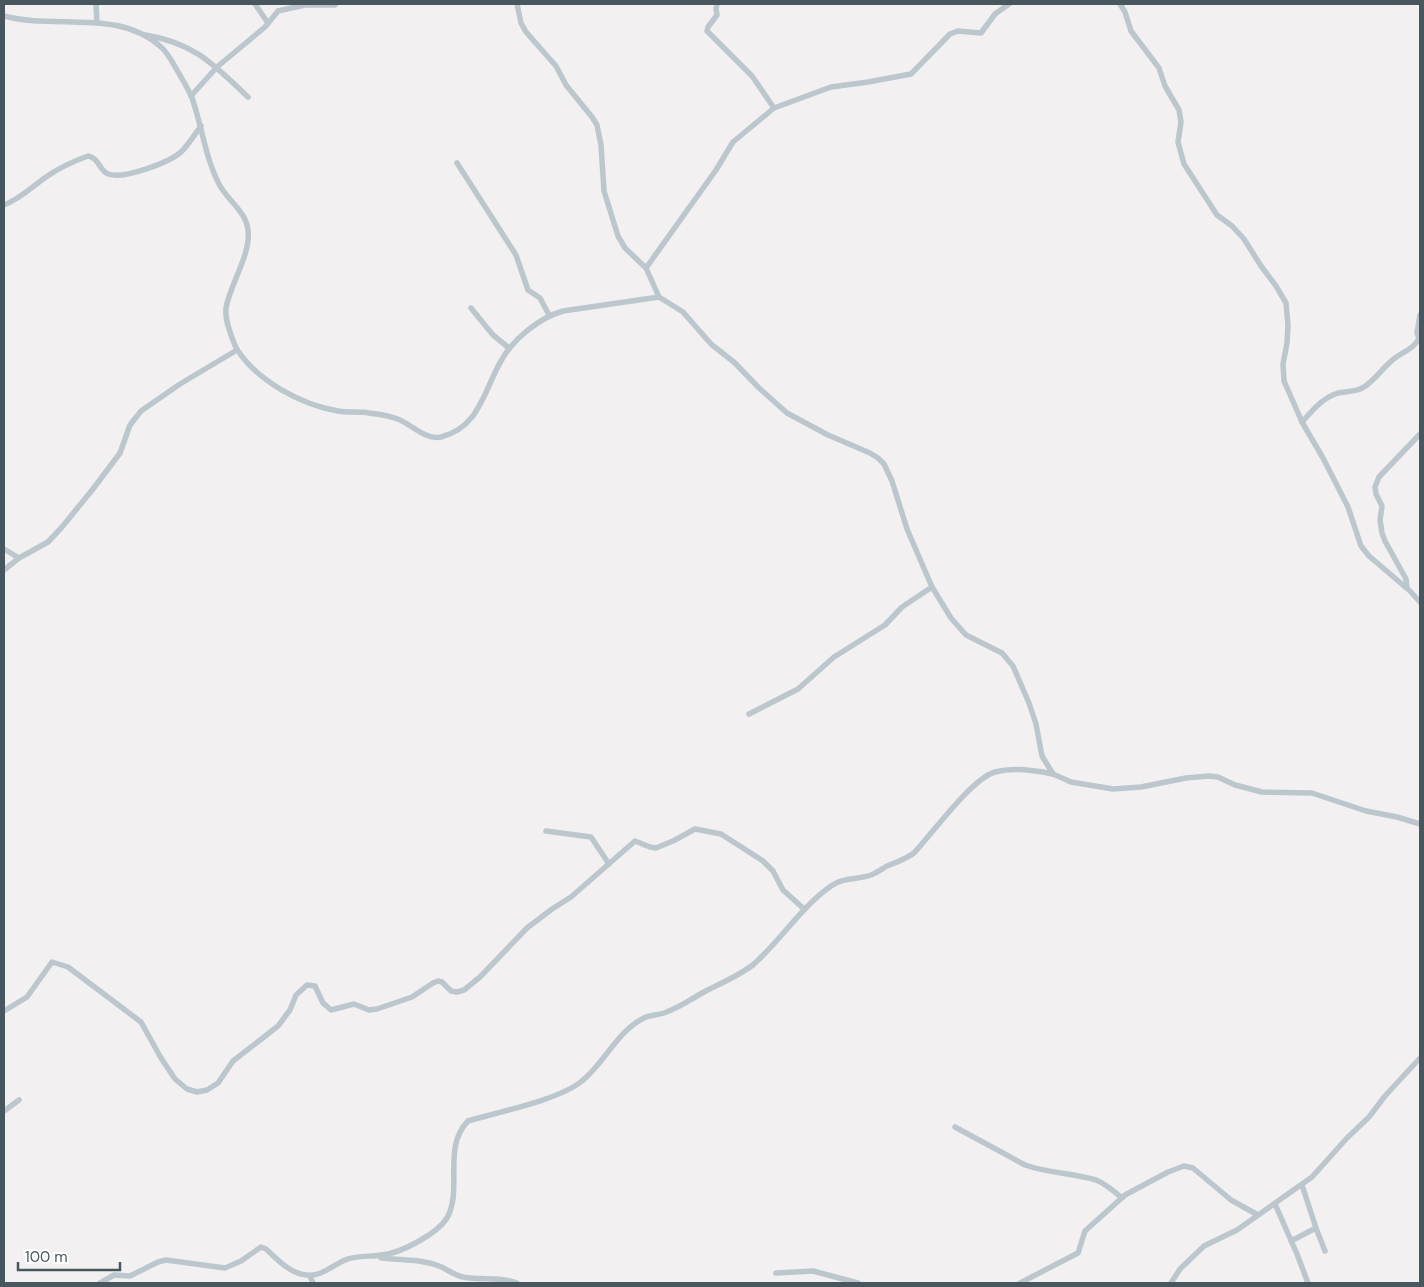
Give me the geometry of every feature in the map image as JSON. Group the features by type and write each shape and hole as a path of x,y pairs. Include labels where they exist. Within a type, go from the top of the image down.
{"street":[{"path":"96,4 97,22"},
{"path":"255,4 268,23"},
{"path":"191,96 217,67 268,23 274,14 282,9 305,4 334,6"},
{"path":"517,4 526,32 553,61 566,85 592,117 596,125 601,145 604,190 618,236 625,248 646,268 659,297 683,312 711,344 735,363 787,413 828,435 870,453 884,464 892,481 907,530 932,587 951,618 960,629 976,641 993,647 1002,653 1013,666 1032,710 1042,756 1052,774"},
{"path":"717,4 717,15 707,31 752,76 774,108"},
{"path":"646,268 716,170 733,142 774,108 831,86 868,82 911,74 950,34 958,31 981,33 995,14 1009,4"},
{"path":"1120,4 1125,12 1131,32 1159,68 1165,86 1179,110 1181,119 1178,142 1184,164 1217,215 1232,226 1244,239 1286,304 1288,325 1282,372 1284,380 1302,422 1348,507 1361,546 1383,569 1407,588 1420,602"},
{"path":"4,16 28,21 97,22 128,28 144,35 168,40 192,49 217,67 248,97"},
{"path":"144,35 167,53 191,96 201,126 208,157 218,183 242,213 248,228 248,241 226,308 227,324 237,350 263,377 285,392 337,411 370,413 398,419 426,435 438,438 460,428 478,410 509,348 548,315 563,311 659,297"},
{"path":"4,205 18,198 48,176 88,156 96,159 104,171 114,175 159,164 182,151 201,126"},
{"path":"457,162 516,255 528,290 540,298 548,315"},
{"path":"471,308 493,335 509,348"},
{"path":"1302,422 1317,406 1330,396 1360,389 1365,386 1389,362 1416,344 1419,338 1417,333 1420,315"},
{"path":"4,570 19,558 51,540 94,490 120,453 132,421 141,411 180,384 237,350"},
{"path":"1407,588 1406,579 1384,541 1380,520 1382,506 1375,487 1379,477 1420,434"},
{"path":"4,549 19,558"},
{"path":"749,714 798,689 834,657 884,625 902,607 932,587"},
{"path":"100,1283 114,1275 130,1276 166,1260 225,1268 241,1261 261,1248 266,1249 291,1270 310,1276 319,1274 346,1260 362,1256 385,1255 404,1249 434,1231 446,1220 452,1208 456,1142 460,1128 468,1120 565,1092 581,1082 634,1024 646,1017 664,1013 679,1006 742,972 753,964 780,938 804,909 833,884 841,880 870,875 914,853 961,799 987,775 995,772 1010,770 1052,774 1071,782 1113,789 1141,787 1186,778 1209,776 1262,792 1323,795 1366,811 1420,824"},
{"path":"4,1011 27,997 52,962 65,966 141,1022 175,1079 187,1089 202,1092 218,1083 233,1061 278,1026 286,1016 296,994 307,985 315,986 323,1003 332,1010 354,1004 369,1010 412,997 438,981 442,982 451,991 464,990 480,977 526,928 571,898 635,841 656,848 695,829 716,833 731,839 764,861 773,871 783,890 804,909"},
{"path":"546,831 590,836 609,864"},
{"path":"1172,1283 1180,1269 1200,1250 1237,1230 1302,1185 1369,1117 1385,1096 1420,1058"},
{"path":"4,1111 19,1100"},
{"path":"955,1127 1025,1165 1097,1181 1122,1198"},
{"path":"1020,1283 1078,1253 1085,1230 1122,1198 1168,1172 1184,1166 1189,1166 1231,1200 1258,1215"},
{"path":"1302,1185 1325,1251"},
{"path":"1274,1204 1308,1283"},
{"path":"1291,1241 1316,1228"},
{"path":"372,1256 426,1262 464,1277 509,1280 517,1283"},
{"path":"776,1273 813,1271 858,1283"},
{"path":"310,1276 313,1283"}]}
